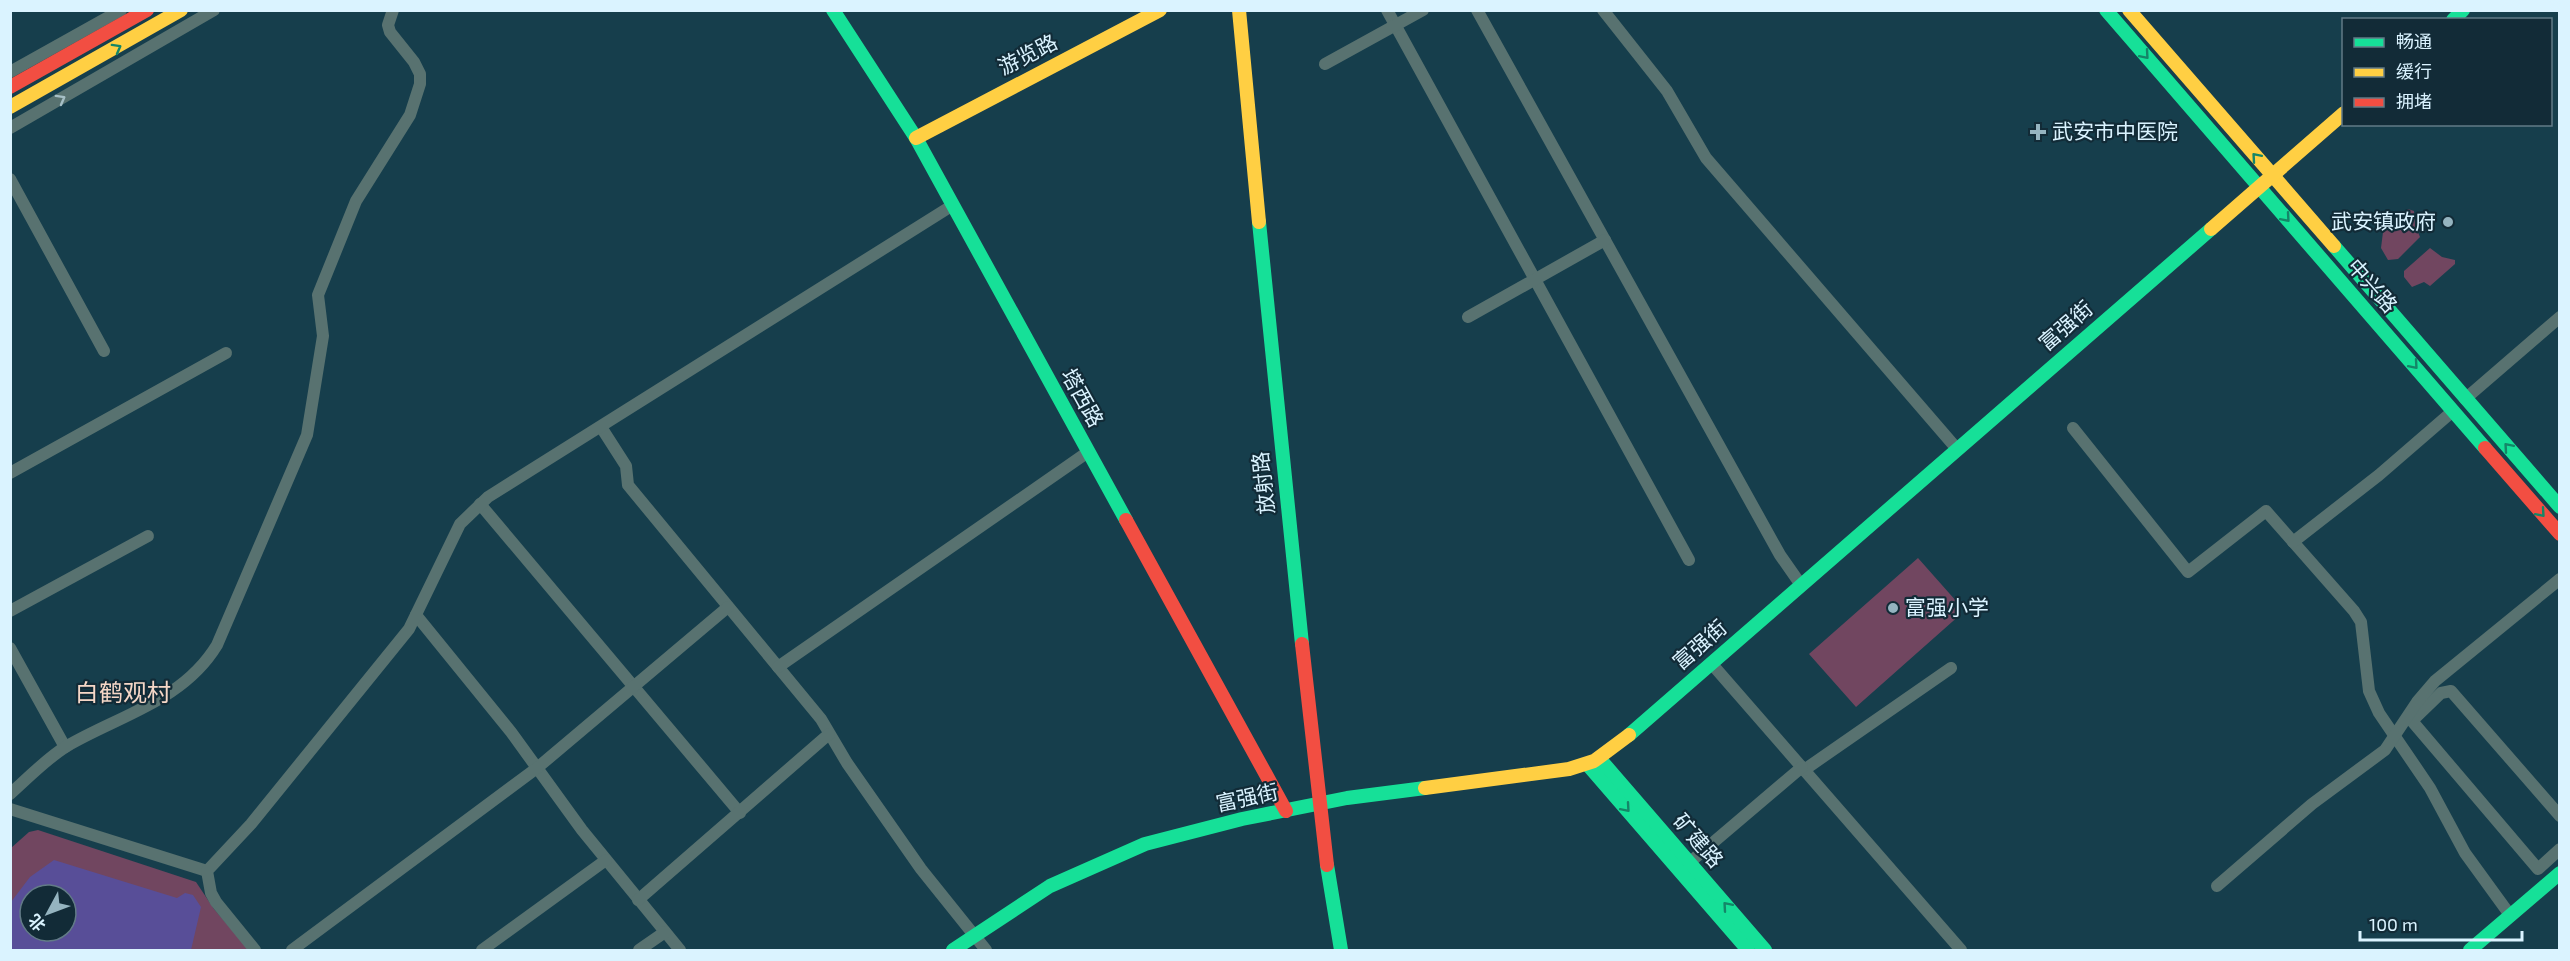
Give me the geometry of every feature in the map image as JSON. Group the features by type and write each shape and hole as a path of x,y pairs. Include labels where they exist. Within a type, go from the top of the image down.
{"street":[{"path":"10,72 121,10"},
{"path":"10,87 147,10"},
{"path":"10,107 181,10"},
{"path":"10,128 214,10"},
{"path":"10,794 65,747 129,716 175,690 200,669 217,645 307,435 323,336 318,295 356,201 410,115 420,84 420,74 414,62 390,32 388,25 393,10"},
{"name":"塔西路","path":"833,10 916,138 1286,811"},
{"name":"游览路","path":"916,138 1160,10"},
{"name":"放射路","path":"1239,10 1279,430 1320,804 1341,951"},
{"path":"1387,10 1689,560"},
{"path":"1325,64 1423,10"},
{"path":"1477,10 1780,555 1801,585"},
{"path":"1603,10 1667,90 1706,158 1957,449"},
{"name":"中兴路","path":"2106,10 2559,534"},
{"name":"中兴路","path":"2129,10 2559,507"},
{"name":"富强街","path":"953,951 1050,886 1118,854 1177,835 1320,804 1544,774 1593,761 1711,663 2342,115"},
{"path":"10,179 104,351"},
{"path":"207,871 258,815 409,629 460,524 480,504 953,205"},
{"path":"1468,317 1605,240"},
{"path":"2466,399 2559,317"},
{"path":"10,473 226,353"},
{"path":"2293,542 2379,475 2453,411"},
{"path":"601,427 626,466 628,485 778,667 829,734 921,869 986,951"},
{"path":"2073,429 2188,572 2266,511 2354,611 2361,622 2370,691 2379,713 2430,788 2465,853 2510,915"},
{"path":"778,667 1088,452"},
{"path":"480,504 740,813"},
{"path":"10,611 148,537"},
{"path":"2217,886 2312,804 2378,757 2395,736 2416,702 2435,681 2559,579"},
{"path":"292,951 537,768 728,607"},
{"path":"416,615 512,732 606,860 680,951"},
{"path":"10,648 65,747"},
{"path":"1711,663 1961,951"},
{"path":"1689,863 1803,769 1951,668"},
{"path":"2559,816 2451,691 2441,693 2412,721 2538,869 2559,849"},
{"path":"638,900 829,734"},
{"name":"矿建路","path":"1593,761 1689,863 1765,951"},
{"name":"矿建路","path":"1593,761 1748,951"},
{"path":"10,809 207,871"},
{"path":"482,951 606,860"},
{"path":"207,871 211,893 216,902 255,951"},
{"path":"2470,951 2559,873"},
{"path":"639,951 664,932"}],"shaded area":[{"path":"2408,209 2414,211 2415,225 2420,237 2398,259 2388,260 2381,248 2383,232"},
{"path":"2430,248 2442,257 2455,260 2455,264 2430,286 2424,282 2412,287 2404,277 2404,271"},
{"path":"1918,558 1957,602 1953,606 1961,614 1856,707 1809,654"},
{"path":"38,830 196,882 214,909 249,950 11,950 11,848 29,832"},
{"path":"54,860 177,898 185,893 193,895 201,907 191,950 11,950 11,902 18,893 18,943 78,943 78,883 25,883 30,877"}],"traffic: fast":[{"path":"833,10 916,138 1126,520"},
{"path":"2106,10 2485,448"},
{"path":"2455,18 2463,10"},
{"path":"1259,222 1302,644"},
{"path":"1629,735 2211,229"},
{"path":"2334,246 2560,507"},
{"path":"1599,758 1765,950"},
{"path":"1587,764 1748,950"},
{"path":"953,950 1050,886 1145,844 1242,819 1347,798 1425,788"},
{"path":"1327,865 1341,950"},
{"path":"2470,950 2560,873"}],"traffic: slow":[{"path":"10,107 181,10"},
{"path":"916,138 1160,10"},
{"path":"1239,10 1259,222"},
{"path":"2129,10 2334,246"},
{"path":"2211,229 2342,115"},
{"path":"1425,788 1569,769 1594,761 1629,735"}],"traffic: jam":[{"path":"10,87 147,10"},
{"path":"2485,448 2560,534"},
{"path":"1126,520 1286,811"},
{"path":"1302,644 1327,865"}],"place":[{"name":"武安市中医院","path":"2038,132"},
{"name":"武安镇政府","path":"2448,222"},
{"name":"富强小学","path":"1893,608"}],"district":[{"name":"白鹤观村","path":"123,693"}]}
